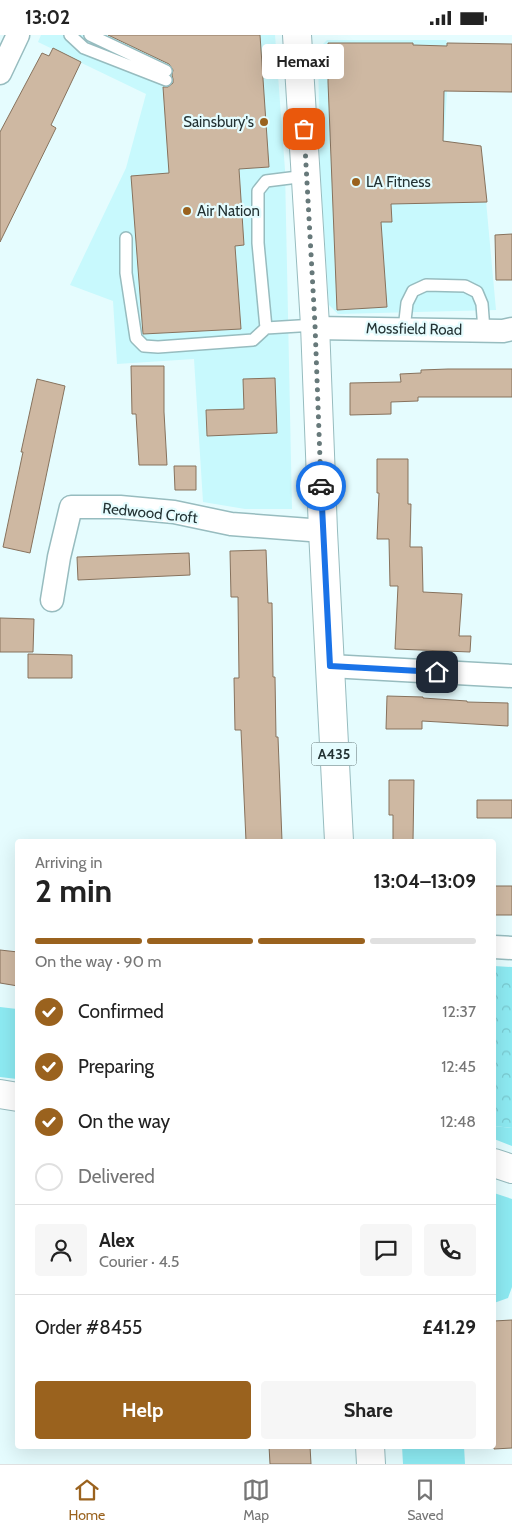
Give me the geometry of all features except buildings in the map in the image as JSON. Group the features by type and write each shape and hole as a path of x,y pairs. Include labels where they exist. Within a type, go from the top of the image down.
{"main road":[{"name":"A435","path":"297,35 315,327 323,531 339,839"},
{"path":"0,1094 15,1096"},
{"path":"496,1164 512,1169"},
{"path":"370,1449 371,1464"}],"street":[{"path":"0,73 18,35"},
{"name":"Mossfield Road","path":"315,327 503,331 512,329"},
{"name":"Redwood Croft","path":"52,600 59,557 71,507 120,507 174,512 231,524 323,531"},
{"path":"330,666 512,676"},
{"path":"496,947 512,948"}],"lane":[{"path":"70,35 84,48 166,76 90,35"},
{"path":"266,328 258,243 258,191 266,181 306,176"},
{"path":"126,238 126,273 136,338 144,346 158,347 253,339 266,328 315,327"},
{"path":"404,329 407,303 413,291 426,285 465,286 477,291 482,305 484,330"}],"shaded area":[{"path":"41,35 275,35 285,170 292,509 245,509 203,502 194,359 117,364 113,301 70,285 126,168 146,94 38,42"},
{"path":"327,40 446,40 447,91 444,141 481,146 496,310 338,314 329,305 320,171 318,49"}],"green space":[{"path":"496,966 512,967 512,1128 496,1126"},
{"path":"0,1007 15,1009 15,1079 0,1077"},
{"path":"496,1126 512,1128 512,1146 496,1140"},
{"path":"496,1194 512,1199 512,1287 508,1298 496,1302"},
{"path":"402,1449 464,1449 465,1464 403,1464"}],"way so far":[{"path":"304,129 315,325 321,486"}],"place":[{"name":"Sainsbury's","path":"264,122"},
{"name":"Hemaxi","path":"304,129"},
{"name":"LA Fitness","path":"356,182"},
{"name":"Air Nation","path":"187,211"}],"route":[{"path":"321,486 330,666 437,672"}]}
